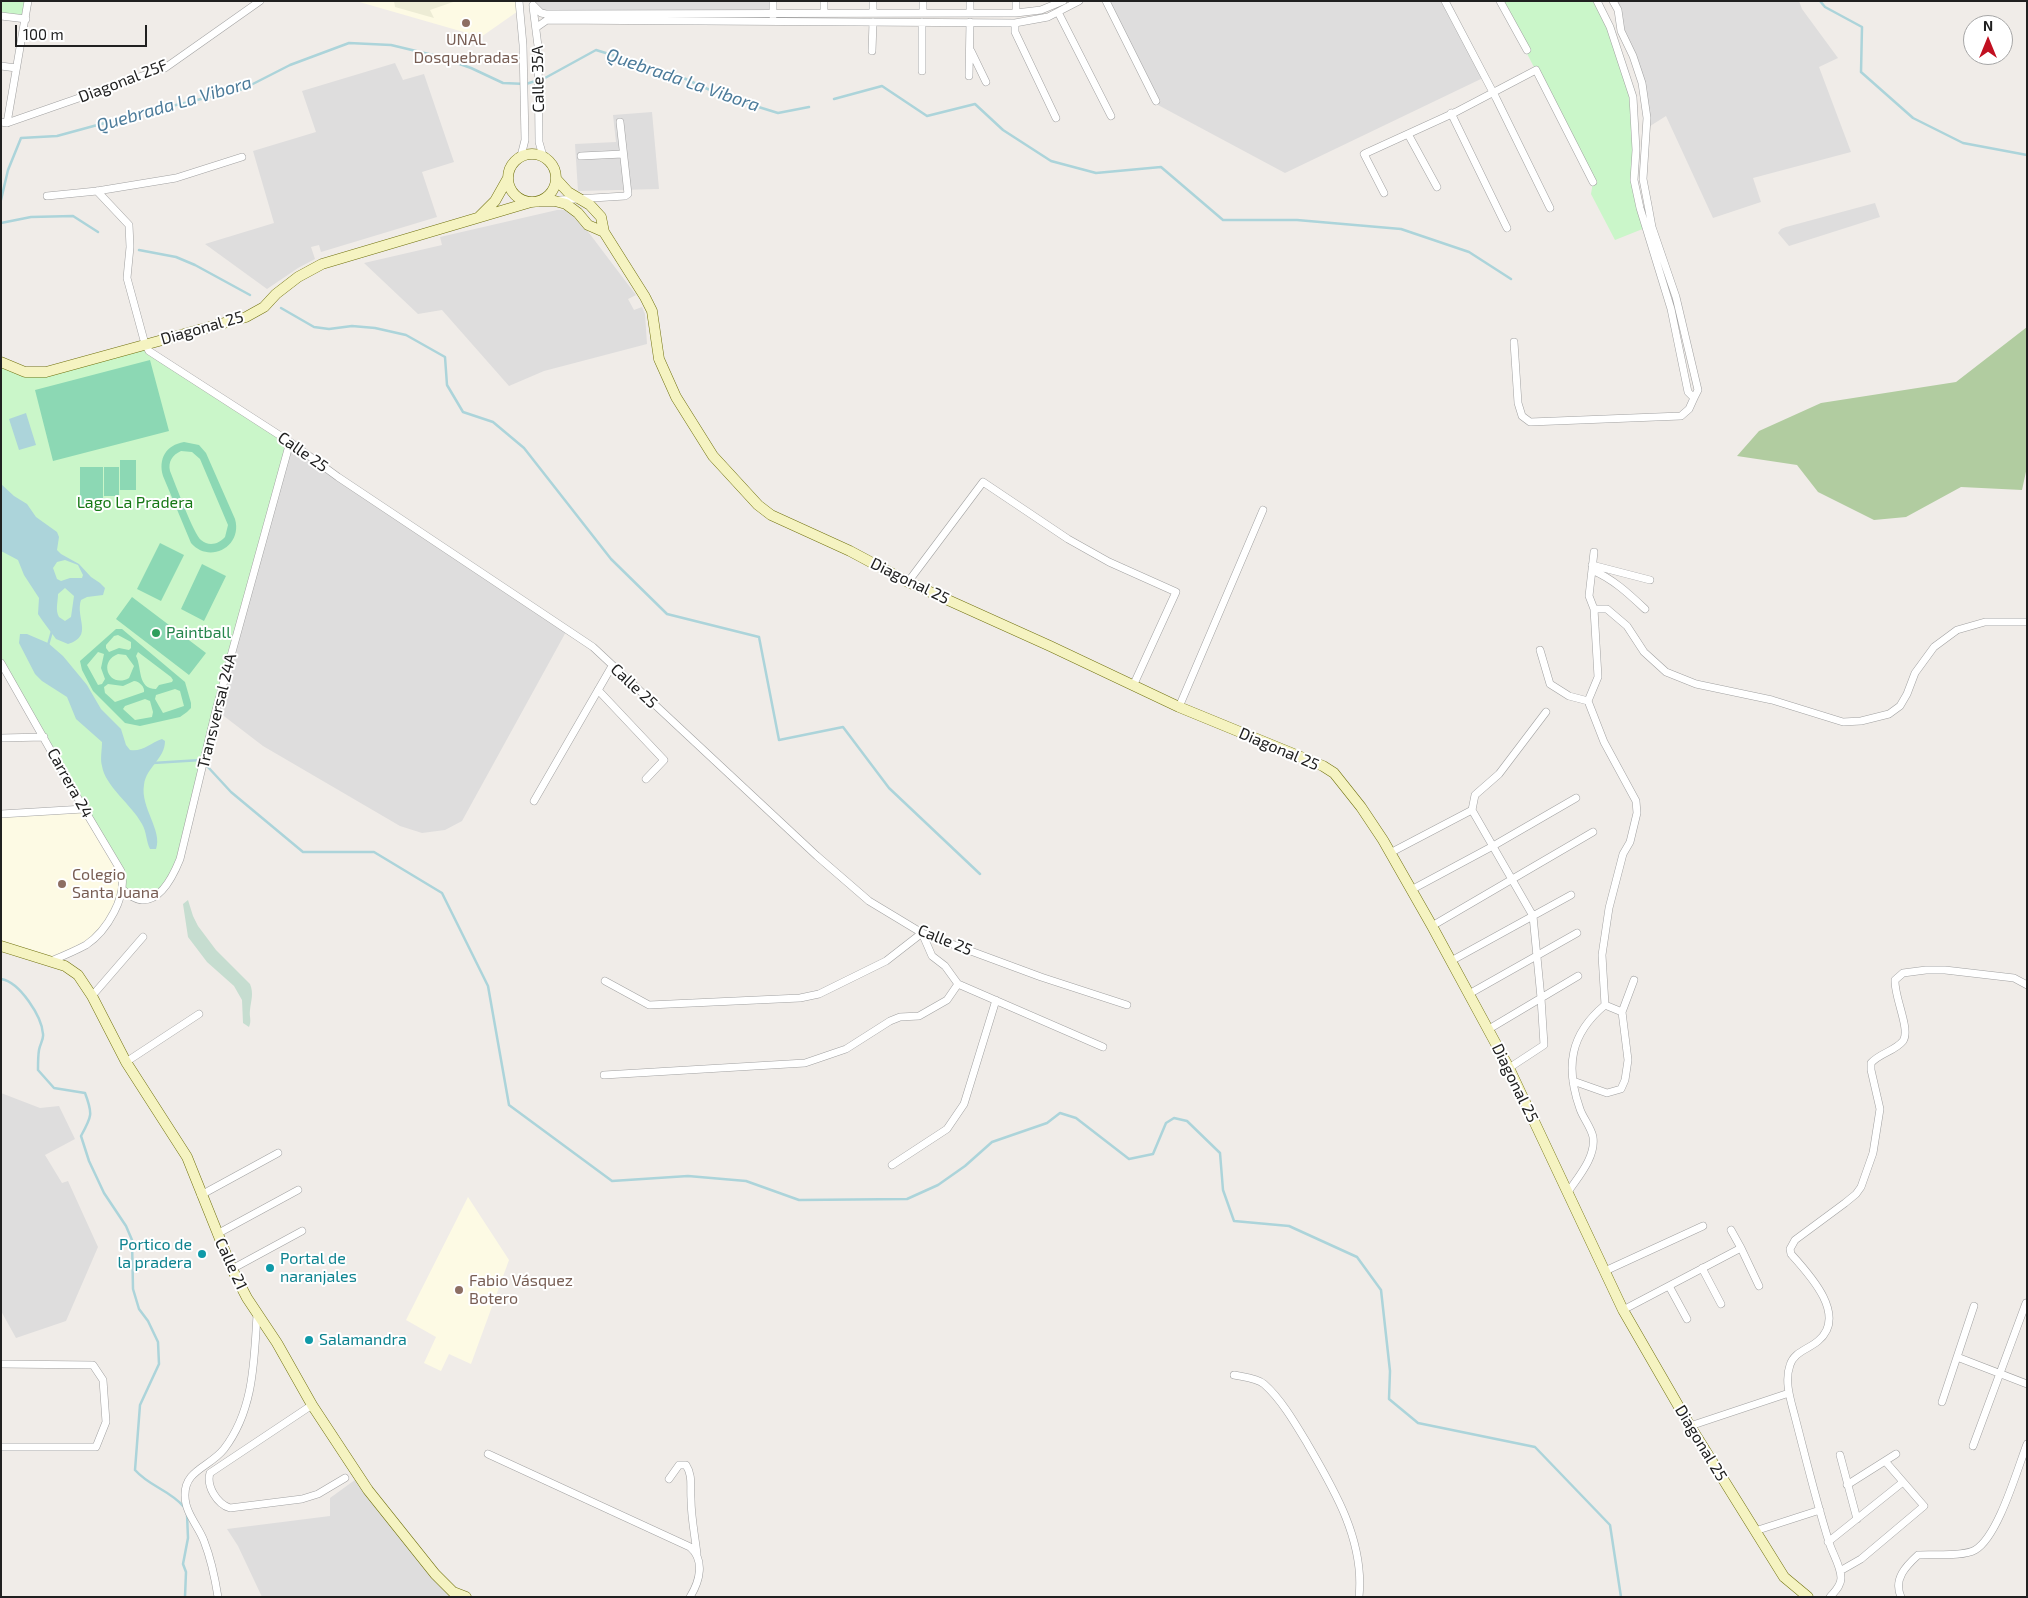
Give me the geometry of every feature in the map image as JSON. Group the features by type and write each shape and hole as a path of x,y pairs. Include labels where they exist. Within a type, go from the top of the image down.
{"street":[{"path":"4,122 26,19 28,1"},
{"name":"Diagonal 25F","path":"4,122 165,68 260,1"},
{"name":"Calle 35A","path":"519,1 523,46 525,140 521,156"},
{"path":"773,1 773,17"},
{"path":"824,1 824,13"},
{"path":"873,1 873,13"},
{"path":"923,1 923,13"},
{"path":"970,1 970,13"},
{"path":"1016,1 1016,14"},
{"path":"537,27 547,20 773,17 824,13 1016,14 1041,10 1063,1"},
{"path":"533,3 541,13 546,14 773,17 873,22 1014,23 1034,20 1058,12 1080,1"},
{"path":"1106,1 1156,101"},
{"path":"1445,1 1493,92 1550,208"},
{"path":"1500,1 1526,50"},
{"path":"1597,1 1608,24 1633,97 1635,134 1634,180 1640,208 1671,309 1688,392 1694,398"},
{"path":"1514,342 1518,403 1522,416 1530,422 1681,416 1689,409 1698,390 1676,297 1652,227 1643,179 1647,128 1642,83 1633,56 1621,31 1618,10 1613,1"},
{"name":"Calle 35A","path":"533,3 537,27 540,142 543,156"},
{"path":"1058,12 1111,116"},
{"path":"1,16 26,19"},
{"path":"1608,24 1619,19"},
{"path":"872,51 873,22"},
{"path":"922,22 922,71"},
{"path":"969,76 970,22"},
{"path":"1014,23 1014,32 1056,118"},
{"path":"969,49 986,82"},
{"path":"1,66 16,68"},
{"path":"1384,192 1364,154 1536,70 1593,182"},
{"path":"1451,113 1508,228"},
{"path":"555,201 625,196 628,194 620,122"},
{"path":"1635,134 1647,128"},
{"path":"1408,134 1437,187"},
{"path":"528,154 543,156 554,166 557,180 551,193 535,201 518,197 512,192 508,178 512,165 521,156 528,154"},
{"path":"582,156 623,154"},
{"path":"47,196 97,192 176,178 242,157"},
{"name":"Diagonal 25","path":"476,219 495,201 508,178"},
{"name":"Diagonal 25","path":"557,180 568,192 590,205 600,217 604,232 652,311 659,359 676,397 714,456 758,506 908,582 1179,707 1323,766 1334,773 1360,807 1390,853 1489,1029 1624,1310 1690,1426 1784,1578 1808,1597"},
{"path":"97,192 129,225 130,247 127,278 145,344"},
{"name":"Diagonal 25","path":"1,362 25,372 46,372 246,317 268,303 276,294 298,277 322,264 535,201 555,201 566,204 578,212 588,225 604,232"},
{"name":"Calle 25","path":"145,344 149,351 290,442 338,477 593,647 869,901 922,933 1041,977 1127,1005"},
{"name":"Transversal 24A","path":"122,889 136,899 143,901 149,899 162,890 169,881 180,859 216,710 290,442"},
{"path":"908,582 983,482 1068,540 1109,562 1176,592 1133,686"},
{"path":"1179,707 1263,510"},
{"path":"1594,552 1589,596 1594,609 1598,677 1588,701 1604,742 1636,801 1637,813 1630,842 1623,854 1609,908 1602,955 1605,1005"},
{"path":"1592,568 1650,580"},
{"path":"1592,568 1624,589 1645,608"},
{"path":"1594,609 1607,608 1627,626 1644,652 1666,672 1696,684 1772,700 1843,722 1860,722 1889,714 1900,706 1915,673 1934,647 1957,630 1986,622 2027,622"},
{"path":"1540,650 1550,684 1569,696 1588,701"},
{"name":"Carrera 24","path":"2,665 121,870 123,878 122,889"},
{"path":"534,802 612,666"},
{"path":"598,690 664,760 646,779"},
{"path":"1509,1068 1544,1045 1532,916 1472,810 1475,795 1499,774 1546,712"},
{"path":"1,738 44,737"},
{"path":"1411,890 1576,798"},
{"path":"1,814 84,809"},
{"path":"1390,853 1472,810"},
{"path":"1432,926 1593,832"},
{"path":"51,961 87,944 101,933 117,903 122,889"},
{"path":"1451,961 1571,895"},
{"path":"605,981 649,1005 800,998 818,994 886,961 922,933 932,956 945,966 958,984 1103,1047"},
{"path":"1469,994 1577,933"},
{"path":"92,996 143,937"},
{"name":"Calle 21","path":"1,946 65,966 78,975 92,996 126,1062 187,1157 232,1269 257,1315 277,1342 312,1405 368,1490 435,1574 453,1592 466,1597"},
{"path":"1830,1597 1840,1585 1840,1571 1828,1542 1789,1393 1788,1380 1790,1364 1795,1355 1817,1342 1825,1334 1830,1318 1826,1301 1791,1254 1790,1249 1795,1240 1845,1203 1861,1187 1873,1153 1880,1109 1871,1063 1877,1056 1896,1047 1906,1035 1905,1024 1894,991 1895,980 1903,974 1926,970 1945,970 2014,978 2027,985"},
{"path":"1489,1029 1578,976"},
{"path":"1572,1081 1607,1093 1621,1089 1625,1080 1628,1060 1622,1012 1634,980"},
{"path":"604,1075 806,1063 846,1049 890,1021 900,1017 919,1016 947,1000 958,984"},
{"path":"892,1165 946,1129 964,1104 996,1000"},
{"path":"1605,1005 1622,1012"},
{"path":"1568,1192 1591,1156 1593,1137 1580,1110 1572,1081 1572,1062 1576,1041 1596,1013 1605,1005"},
{"path":"126,1062 199,1014"},
{"path":"201,1195 278,1153"},
{"path":"217,1234 298,1190"},
{"path":"1605,1271 1703,1226"},
{"path":"232,1269 302,1230"},
{"path":"1731,1230 1759,1286"},
{"path":"1624,1310 1741,1248"},
{"path":"1702,1268 1721,1304"},
{"path":"1669,1286 1687,1319"},
{"path":"1973,1446 2026,1303"},
{"path":"1942,1402 1974,1306"},
{"path":"218,1597 215,1578 204,1541 189,1513 184,1497 187,1481 192,1474 223,1450 238,1425 251,1392 257,1315"},
{"path":"1957,1357 2027,1384"},
{"path":"1,1364 93,1366 103,1380 106,1422 96,1447 1,1447"},
{"path":"1234,1375 1262,1382 1276,1398 1298,1428 1336,1493 1360,1564 1359,1597"},
{"path":"1690,1426 1789,1393"},
{"path":"312,1405 210,1473 209,1484 223,1506 230,1508 302,1499 318,1494 345,1478"},
{"path":"1901,1597 1898,1590 1902,1570 1918,1555 1967,1553 1975,1550 1984,1542 1999,1519 2027,1444"},
{"path":"488,1454 690,1547 697,1554"},
{"path":"1848,1485 1896,1454"},
{"path":"1840,1455 1857,1519"},
{"path":"1840,1571 1867,1554 1924,1506 1885,1461"},
{"path":"669,1479 679,1465 686,1465 692,1478 691,1499 700,1572 695,1589 690,1597"},
{"path":"1828,1542 1903,1482"},
{"path":"1755,1531 1820,1510"}],"shaded area":[{"name":"UNAL Dosquebradas","path":"356,1 519,1 521,9 481,37"},
{"path":"532,1 773,1 773,13 546,14 533,5"},
{"path":"1106,1 1445,1 1485,77 1285,173 1158,105"},
{"path":"1613,1 1799,1 1802,9 1838,58 1819,67 1851,152 1753,178 1761,202 1713,218 1666,116 1647,128 1644,96"},
{"path":"395,63 403,80 424,74 454,162 422,172 437,217 321,252 319,245 311,247 315,259 267,289 205,244 274,223 253,151 316,132 302,91"},
{"path":"652,112 659,189 578,191 575,144 616,142 613,115"},
{"path":"1875,203 1880,217 1789,246 1778,233 1786,227"},
{"path":"557,210 566,210 583,225 636,295 628,299 634,310 642,307 645,314 647,344 544,371 509,386 442,310 418,314 364,263 442,245 440,237"},
{"path":"290,442 567,630 462,821 445,830 422,833 400,826 263,746 216,710"},
{"name":"Colegio Santa Juana","path":"84,809 121,871 122,889 101,933 51,961 1,946 1,814"},
{"path":"1,1093 40,1108 59,1106 75,1139 45,1155 62,1183 68,1181 98,1247 66,1321 16,1338 1,1311"},
{"name":"Fabio Vásquez Botero","path":"468,1197 509,1260 471,1364 449,1354 441,1371 424,1363 436,1337 406,1320"},
{"path":"359,1477 435,1574 466,1597 262,1597 238,1546 227,1529 330,1516 330,1498"}],"green space":[{"path":"1,1 28,1 26,19 1,16"},
{"path":"394,1 456,1 430,10 434,18 395,7"},
{"path":"1500,1 1597,1 1629,85 1634,180 1645,228 1615,240 1591,194 1593,182"},
{"path":"2027,327 2027,467 2022,490 1961,487 1906,517 1874,520 1818,492 1797,465 1737,456 1759,431 1821,403 1956,382"},
{"name":"Lago La Pradera","path":"145,344 149,351 290,442 180,859 162,890 143,901 122,889 123,878 1,663 1,362 25,372"},
{"path":"150,360 169,431 53,461 35,390"},
{"path":"184,442 199,445 206,453 235,519 236,529 234,538 223,549 207,552 198,549 191,543 162,470 165,454 172,446","holes":["181,451 192,452 200,459 228,525 225,537 214,544 204,542 198,536 189,519 170,471 170,462 175,455"]},
{"path":"120,460 136,460 136,490 120,490"},
{"path":"80,467 103,467 103,509 80,509"},
{"path":"104,467 119,467 119,496 104,496"},
{"path":"160,543 184,555 161,601 137,589"},
{"path":"202,564 226,576 204,621 181,609"},
{"name":"Paintball","path":"132,597 206,653 189,675 116,619"},
{"path":"116,629 122,629 185,682 191,708 180,717 140,726 125,723 93,691 82,670 80,661","holes":["118,635 131,642 131,648 129,650 119,648 109,652 106,645 114,636","98,652 104,654 101,668 105,679 102,684 98,685 87,665","138,652 171,677 172,682 159,685 156,689 150,688 141,677 136,656","118,654 126,655 134,666 129,678 116,680 108,673 108,663","136,681 143,686 144,692 115,702 105,693 104,687 108,684 123,686","175,689 180,691 184,706 163,713 155,699 156,695","145,699 150,701 153,712 152,717 135,720 123,709 125,706"]},
{"path":"188,900 198,926 216,950 250,984 252,994 249,1027 243,1023 242,1000 234,986 207,962 188,937 183,904"}],"water":[{"path":"26,413 36,445 19,450 9,419"},
{"path":"1,484 14,496 27,504 36,517 57,532 59,537 57,550 61,554 79,564 105,588 103,595 87,597 81,600 82,631 76,641 68,644 56,639 38,614 39,598 24,575 18,560 1,551","holes":["65,560 78,565 83,575 82,578 70,578 61,581 57,579 53,568 57,562","65,588 74,596 71,617 65,621 59,617 57,609 58,594"]},
{"path":"20,634 27,634 48,643 63,656 87,685 101,709 121,729 126,745 130,750 143,748 162,739 165,741 162,753 148,773 144,785 145,802 157,834 156,849 150,849 145,831 138,817 108,781 101,760 102,742 76,719 67,697 42,681 35,674 19,643"}],"waterway":[{"path":"1820,1 1825,7 1862,27 1861,72 1913,118 1963,143 2027,155"},
{"name":"Quebrada La Vibora","path":"1,200 8,170 21,138 57,136 243,89 290,65 349,43 391,45 437,56 471,68 503,83 526,84 545,78 596,50 677,75 723,96 778,113 809,107"},
{"name":"Quebrada La Vibora","path":"834,99 882,86 927,116 975,104 1003,130 1051,161 1096,173 1161,167 1223,220 1297,220 1401,229 1469,252 1511,279"},
{"path":"1,223 31,217 73,216 98,232"},
{"path":"139,250 176,257 195,265 250,295"},
{"path":"281,308 314,327 329,329 352,326 375,328 406,335 445,357 447,385 463,412 493,422 524,448 611,559 667,614 759,637 779,740 843,727 889,788 980,874"},
{"path":"48,645 52,631"},
{"path":"153,763 201,760"},
{"path":"207,766 231,792 303,852 374,852 442,893 488,986 509,1105 612,1181 688,1176 746,1181 799,1200 907,1199 938,1185 965,1166 992,1142 1047,1123 1060,1113 1076,1118 1129,1159 1153,1154 1166,1123 1174,1118 1187,1121 1220,1153 1223,1190 1234,1221 1289,1226 1357,1257 1381,1290 1390,1371 1389,1399 1418,1423 1535,1447 1610,1525 1621,1597"},
{"path":"1,979 15,986 22,993 39,1019 43,1036 39,1050 38,1070 54,1088 85,1093 88,1100 90,1115 81,1136 89,1161 104,1193 126,1226 132,1240 133,1289 139,1309 148,1321 158,1342 159,1364 140,1405 135,1470 147,1481 173,1496 184,1507"},
{"path":"185,1597 186,1572 183,1564 188,1538 187,1514"}],"place":[{"name":"UNAL Dosquebradas","path":"466,23"},
{"name":"Paintball","path":"156,633"},
{"name":"Colegio Santa Juana","path":"62,884"},
{"name":"Portico de la pradera","path":"202,1254"},
{"name":"Portal de naranjales","path":"270,1268"},
{"name":"Fabio Vásquez Botero","path":"459,1290"},
{"name":"Salamandra","path":"309,1340"}]}
